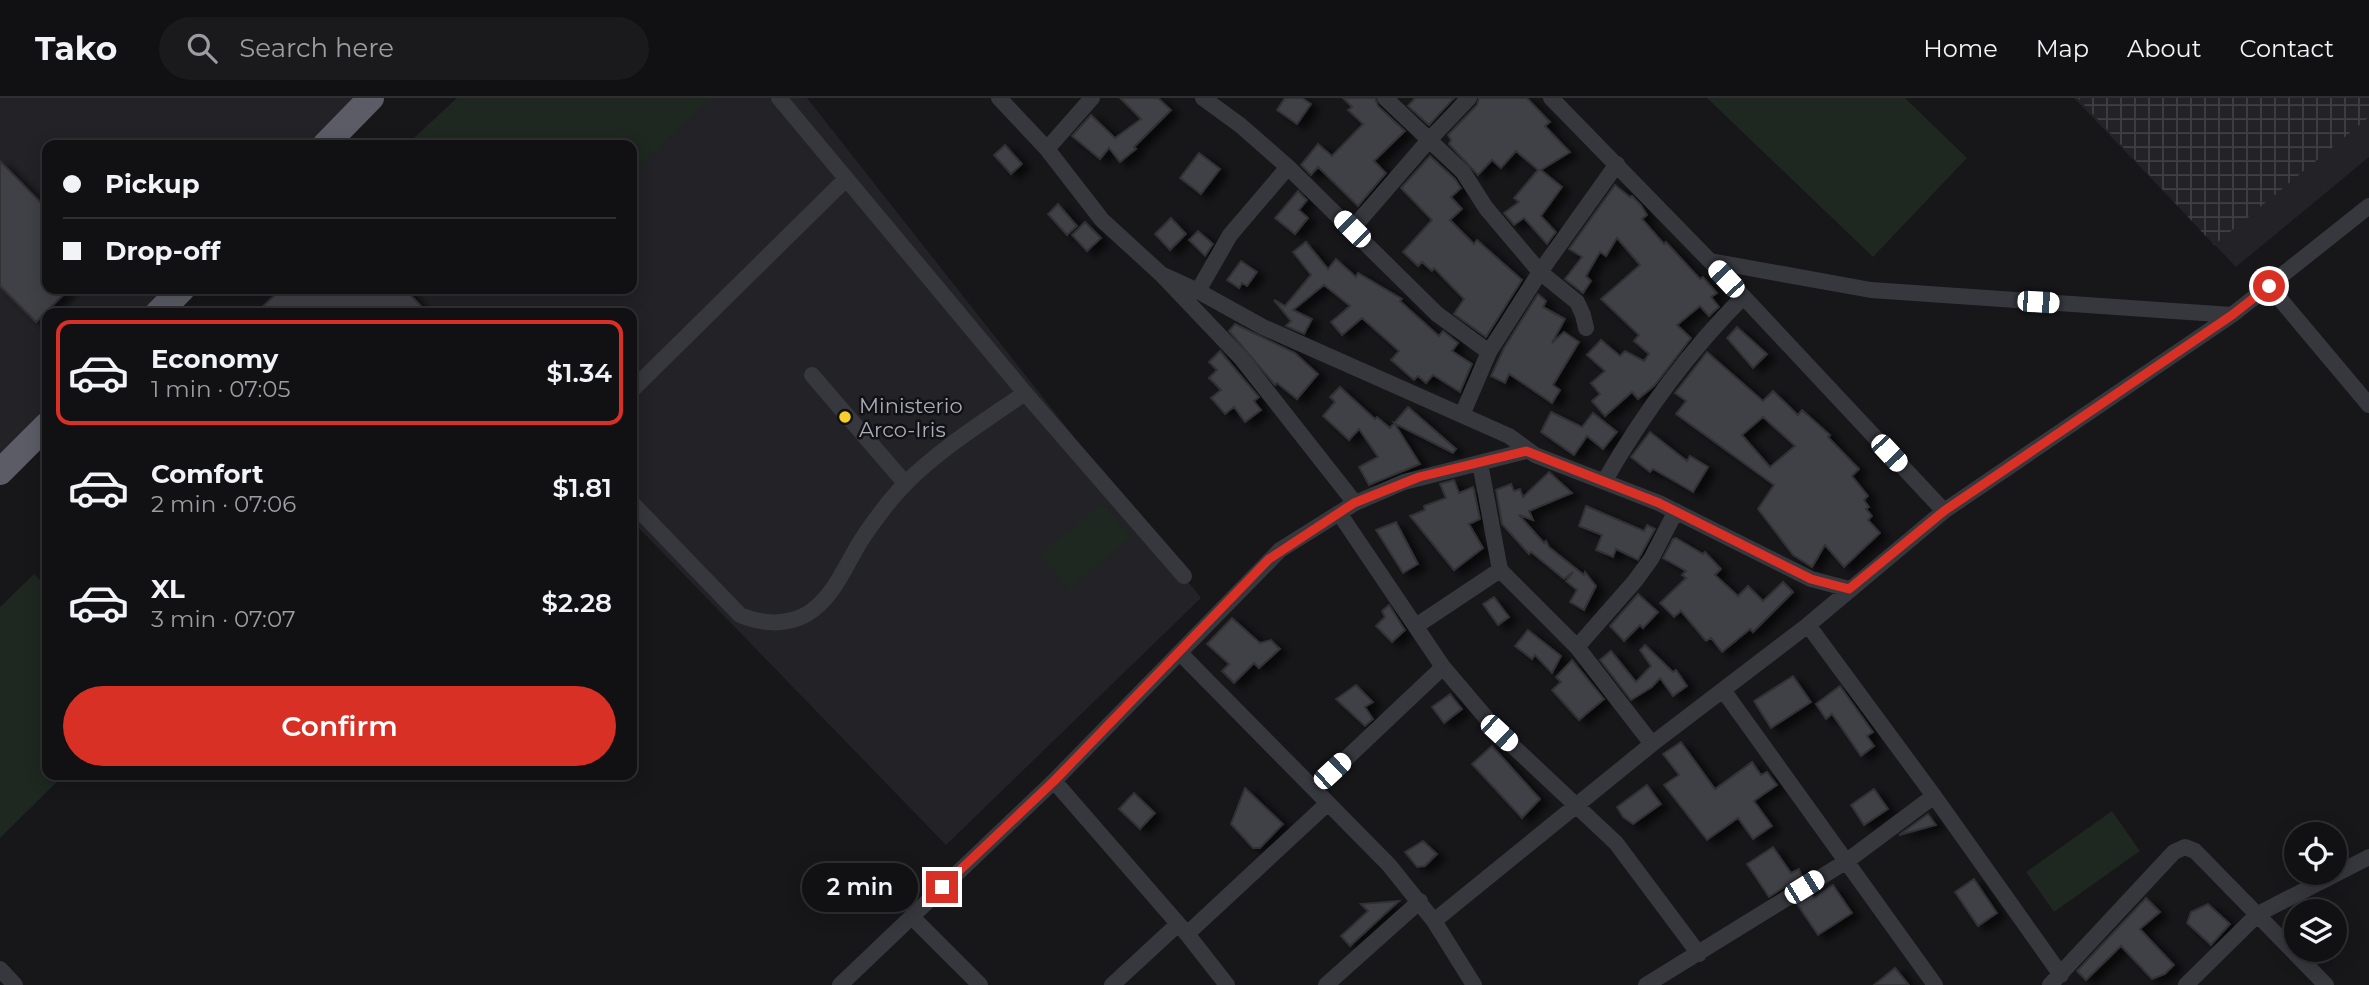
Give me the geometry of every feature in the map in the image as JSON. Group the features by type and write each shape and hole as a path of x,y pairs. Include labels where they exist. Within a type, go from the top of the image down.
{"highway":[{"path":"330,140 372,98"},
{"path":"163,308 178,294"},
{"path":"0,472 42,430"}],"street":[{"path":"779,98 1026,393 1184,576"},
{"path":"999,98 1048,149 1102,220 1161,274 1256,375 1354,503"},
{"path":"1048,149 1092,98"},
{"path":"1203,98 1249,132 1288,167 1437,314 1489,352"},
{"path":"1385,98 1463,172 1486,208 1540,272 1577,302 1586,328"},
{"path":"1352,229 1469,98"},
{"path":"1551,98 1710,261 1944,511"},
{"path":"1462,415 1489,352 1540,272 1617,164"},
{"path":"1198,292 1230,235 1288,167"},
{"path":"637,385 846,179"},
{"path":"1434,921 1652,744 1808,625 1944,511 2232,315 2369,206"},
{"path":"1710,261 1871,290 2232,315"},
{"path":"1161,274 1263,327 1509,436 1526,451 1676,511 1797,573 1849,589"},
{"path":"2269,286 2369,405"},
{"path":"1605,481 1634,430 1654,403 1712,328 1743,297"},
{"path":"812,375 905,484"},
{"path":"637,508 740,615 769,623 805,615 831,591 862,538 905,484 951,444 1026,393"},
{"path":"839,985 1054,781 1269,559 1354,503 1419,477 1526,451"},
{"path":"1480,463 1500,570 1577,647 1652,744"},
{"path":"1577,647 1635,581 1651,559 1676,511"},
{"path":"1339,513 1443,667 1499,733 1616,844 1699,954"},
{"path":"1416,626 1500,570"},
{"path":"1808,625 1934,796 2055,980 2174,852 2185,848 2196,851 2326,985"},
{"path":"1180,653 1377,852 1420,901 1474,985"},
{"path":"1314,789 1443,667"},
{"path":"1723,690 1935,985"},
{"path":"1054,781 1183,929 1227,985"},
{"path":"1646,985 1668,980 1699,954 1847,861 1934,796"},
{"path":"1112,985 1183,929 1328,803"},
{"path":"2186,985 2258,914 2369,857"},
{"path":"1325,985 1420,901"},
{"path":"912,917 980,985"},
{"path":"0,969 15,985"}],"shaded area":[{"path":"0,98 358,98 317,140 42,140 42,294 167,294 153,308 42,308 42,422 0,464"},
{"name":"Ministerio Arco-Iris","path":"457,98 807,98 1201,598 946,845 637,526 637,308 426,308 412,294 637,294 637,140 411,140"},
{"path":"457,98 711,98 637,169 637,140 412,140"},
{"path":"1707,98 1905,98 1967,158 1873,257"},
{"path":"2074,98 2369,98 2369,157 2236,267"},
{"path":"2078,98 2369,98 2369,117 2214,245"},
{"path":"1102,503 1131,537 1069,590 1039,555"},
{"path":"34,574 42,582 42,780 59,780 0,838 0,607"},
{"path":"2112,811 2140,851 2054,912 2026,872"}],"building":[{"path":"1120,98 1158,98 1171,110 1134,147 1136,149 1120,162 1109,148 1100,159 1072,136 1091,115 1115,138 1141,119"},
{"path":"1285,98 1302,98 1311,104 1297,124 1277,110"},
{"path":"1343,98 1375,98 1378,106 1405,131 1374,161 1386,173 1358,206 1318,167 1311,175 1301,165 1318,144 1332,156 1363,124 1348,110 1352,107"},
{"path":"1415,98 1454,98 1429,125 1408,106"},
{"path":"1479,98 1527,98 1550,122 1545,126 1570,152 1541,170 1562,187 1541,216 1556,232 1547,244 1524,218 1514,225 1504,213 1519,202 1514,198 1538,170 1516,151 1501,168 1492,160 1478,175 1449,144 1451,140 1448,135 1477,105"},
{"path":"1005,145 1022,164 1011,174 994,155"},
{"path":"1199,153 1220,169 1201,194 1180,178"},
{"path":"1430,156 1461,188 1451,197 1462,209 1450,220 1474,244 1477,240 1522,280 1486,337 1454,314 1464,299 1434,268 1432,271 1422,262 1418,266 1403,252 1432,220 1401,188"},
{"path":"0,161 42,204 42,294 64,294 50,308 42,308 42,316 36,322 0,286"},
{"path":"1615,185 1641,205 1647,215 1642,219 1664,244 1666,242 1700,279 1703,277 1717,293 1711,297 1719,307 1709,316 1700,306 1677,325 1691,338 1654,386 1638,399 1632,392 1605,416 1592,401 1600,394 1591,383 1605,371 1587,355 1601,340 1620,356 1625,351 1644,361 1649,354 1634,341 1639,335 1601,299 1640,265 1617,238 1606,256 1600,252 1586,276 1591,281 1583,293 1565,279 1582,257 1569,249"},
{"path":"1298,191 1307,200 1299,210 1308,218 1295,234 1275,218"},
{"path":"1058,204 1077,226 1067,235 1048,214"},
{"path":"1171,218 1186,234 1170,250 1155,234"},
{"path":"1085,222 1101,238 1087,251 1072,235"},
{"path":"1198,231 1213,244 1205,256 1189,240"},
{"path":"1306,242 1328,269 1336,259 1356,277 1358,273 1402,299 1400,301 1439,336 1443,331 1458,343 1452,351 1472,364 1460,392 1433,375 1426,383 1418,376 1414,380 1391,360 1399,351 1362,318 1342,335 1331,322 1350,306 1324,285 1293,310 1312,319 1304,334 1286,326 1291,321 1274,300 1285,306 1311,275 1293,252"},
{"path":"1241,261 1257,272 1247,286 1242,283 1239,288 1227,280"},
{"path":"276,294 410,294 423,308 261,308"},
{"path":"1538,294 1546,301 1543,307 1565,319 1552,343 1564,332 1579,342 1553,385 1560,390 1552,403 1509,374 1505,383 1491,376 1504,348"},
{"path":"1235,324 1295,353 1318,374 1297,399 1277,383 1275,385 1229,331"},
{"path":"1737,327 1767,354 1753,368 1727,338"},
{"path":"1220,351 1259,397 1254,401 1261,410 1245,422 1234,407 1225,414 1211,398 1221,390 1209,378 1217,370 1209,362"},
{"path":"1707,352 1763,401 1773,391 1798,415 1802,410 1830,435 1828,437 1859,469 1852,476 1868,496 1864,500 1869,507 1866,509 1872,516 1868,520 1880,533 1844,567 1825,545 1812,567 1793,555 1758,509 1774,485 1676,414 1686,401 1675,393","holes":["1763,417 1795,446 1770,467 1742,435"]},
{"path":"1340,387 1375,419 1377,417 1390,428 1394,423 1420,464 1369,485 1359,467 1378,457 1359,429 1349,440 1323,416 1335,402 1330,397"},
{"path":"1408,407 1456,449 1453,453 1394,423"},
{"path":"1551,412 1582,427 1593,413 1617,432 1603,449 1587,436 1574,455 1541,432"},
{"path":"1650,432 1687,461 1690,456 1708,467 1693,492 1653,469 1650,472 1631,457"},
{"path":"1549,472 1572,493 1529,511 1533,520 1519,515 1544,543 1546,541 1549,547 1584,575 1585,572 1596,586 1584,610 1570,602 1577,590 1566,581 1573,572 1564,579 1531,552 1529,554 1502,524 1496,490 1511,484 1514,491 1520,489 1523,497"},
{"path":"1454,480 1459,493 1473,487 1480,519 1469,524 1483,548 1454,570 1410,516 1425,510 1424,506 1446,498 1440,484"},
{"path":"1586,506 1644,531 1647,525 1655,529 1638,560 1616,549 1613,557 1596,550 1602,535 1579,526"},
{"path":"1396,522 1418,564 1403,573 1376,530"},
{"path":"1676,538 1703,554 1705,552 1721,569 1715,575 1738,596 1748,586 1763,601 1783,582 1793,592 1753,632 1750,629 1722,652 1711,638 1706,641 1681,611 1674,617 1660,603 1686,578 1682,575 1686,571 1663,558"},
{"path":"1638,594 1658,612 1643,628 1640,625 1624,641 1610,626"},
{"path":"1494,597 1509,617 1498,625 1483,604"},
{"path":"1389,605 1405,630 1392,642 1376,626 1385,617 1382,611"},
{"path":"1232,618 1260,643 1271,640 1280,649 1259,668 1254,663 1234,683 1222,671 1229,664 1207,644"},
{"path":"1528,630 1561,656 1552,673 1535,655 1532,659 1515,646"},
{"path":"1645,645 1673,672 1676,670 1687,686 1673,696 1660,678 1652,687 1631,700 1600,660 1611,651 1636,682 1651,666 1640,650"},
{"path":"1572,660 1604,699 1579,720 1552,690 1561,682 1556,677"},
{"path":"1793,676 1811,702 1771,728 1754,701"},
{"path":"1356,685 1373,702 1365,707 1373,719 1365,726 1336,699"},
{"path":"1840,686 1873,732 1867,736 1874,746 1861,756 1832,714 1826,719 1816,704"},
{"path":"1450,694 1462,709 1444,723 1432,707"},
{"path":"1681,742 1715,789 1752,762 1761,775 1767,772 1777,785 1754,801 1772,826 1753,839 1738,818 1707,840 1664,785 1679,775 1663,754"},
{"path":"1492,746 1540,799 1522,818 1472,764"},
{"path":"1647,785 1661,804 1633,824 1623,817 1617,807"},
{"path":"1245,788 1283,824 1260,848 1253,848 1231,824"},
{"path":"1874,789 1888,809 1864,825 1851,805"},
{"path":"1134,793 1155,813 1140,829 1119,809"},
{"path":"1928,814 1936,825 1899,835"},
{"path":"1423,841 1437,854 1425,866 1417,867 1405,852"},
{"path":"1773,847 1791,873 1799,869 1802,876 1769,897 1747,864"},
{"path":"1974,879 1997,913 1978,926 1955,892"},
{"path":"1833,885 1852,913 1818,935 1797,904 1812,895 1814,898"},
{"path":"2146,898 2160,912 2140,929 2174,965 2165,974 2152,979 2121,946 2086,980 2077,971"},
{"path":"1399,901 1350,946 1341,936 1368,911 1361,904"},
{"path":"2208,904 2230,924 2211,945 2187,923 2191,912"},
{"path":"1895,968 1909,985 1874,985"}],"place":[{"name":"Ministerio Arco-Iris","path":"845,417"}],"route":[{"path":"942,887 1054,781 1269,559 1354,503 1419,477 1526,451 1659,503 1811,579 1849,589 1944,511 2232,315 2269,286"}]}
